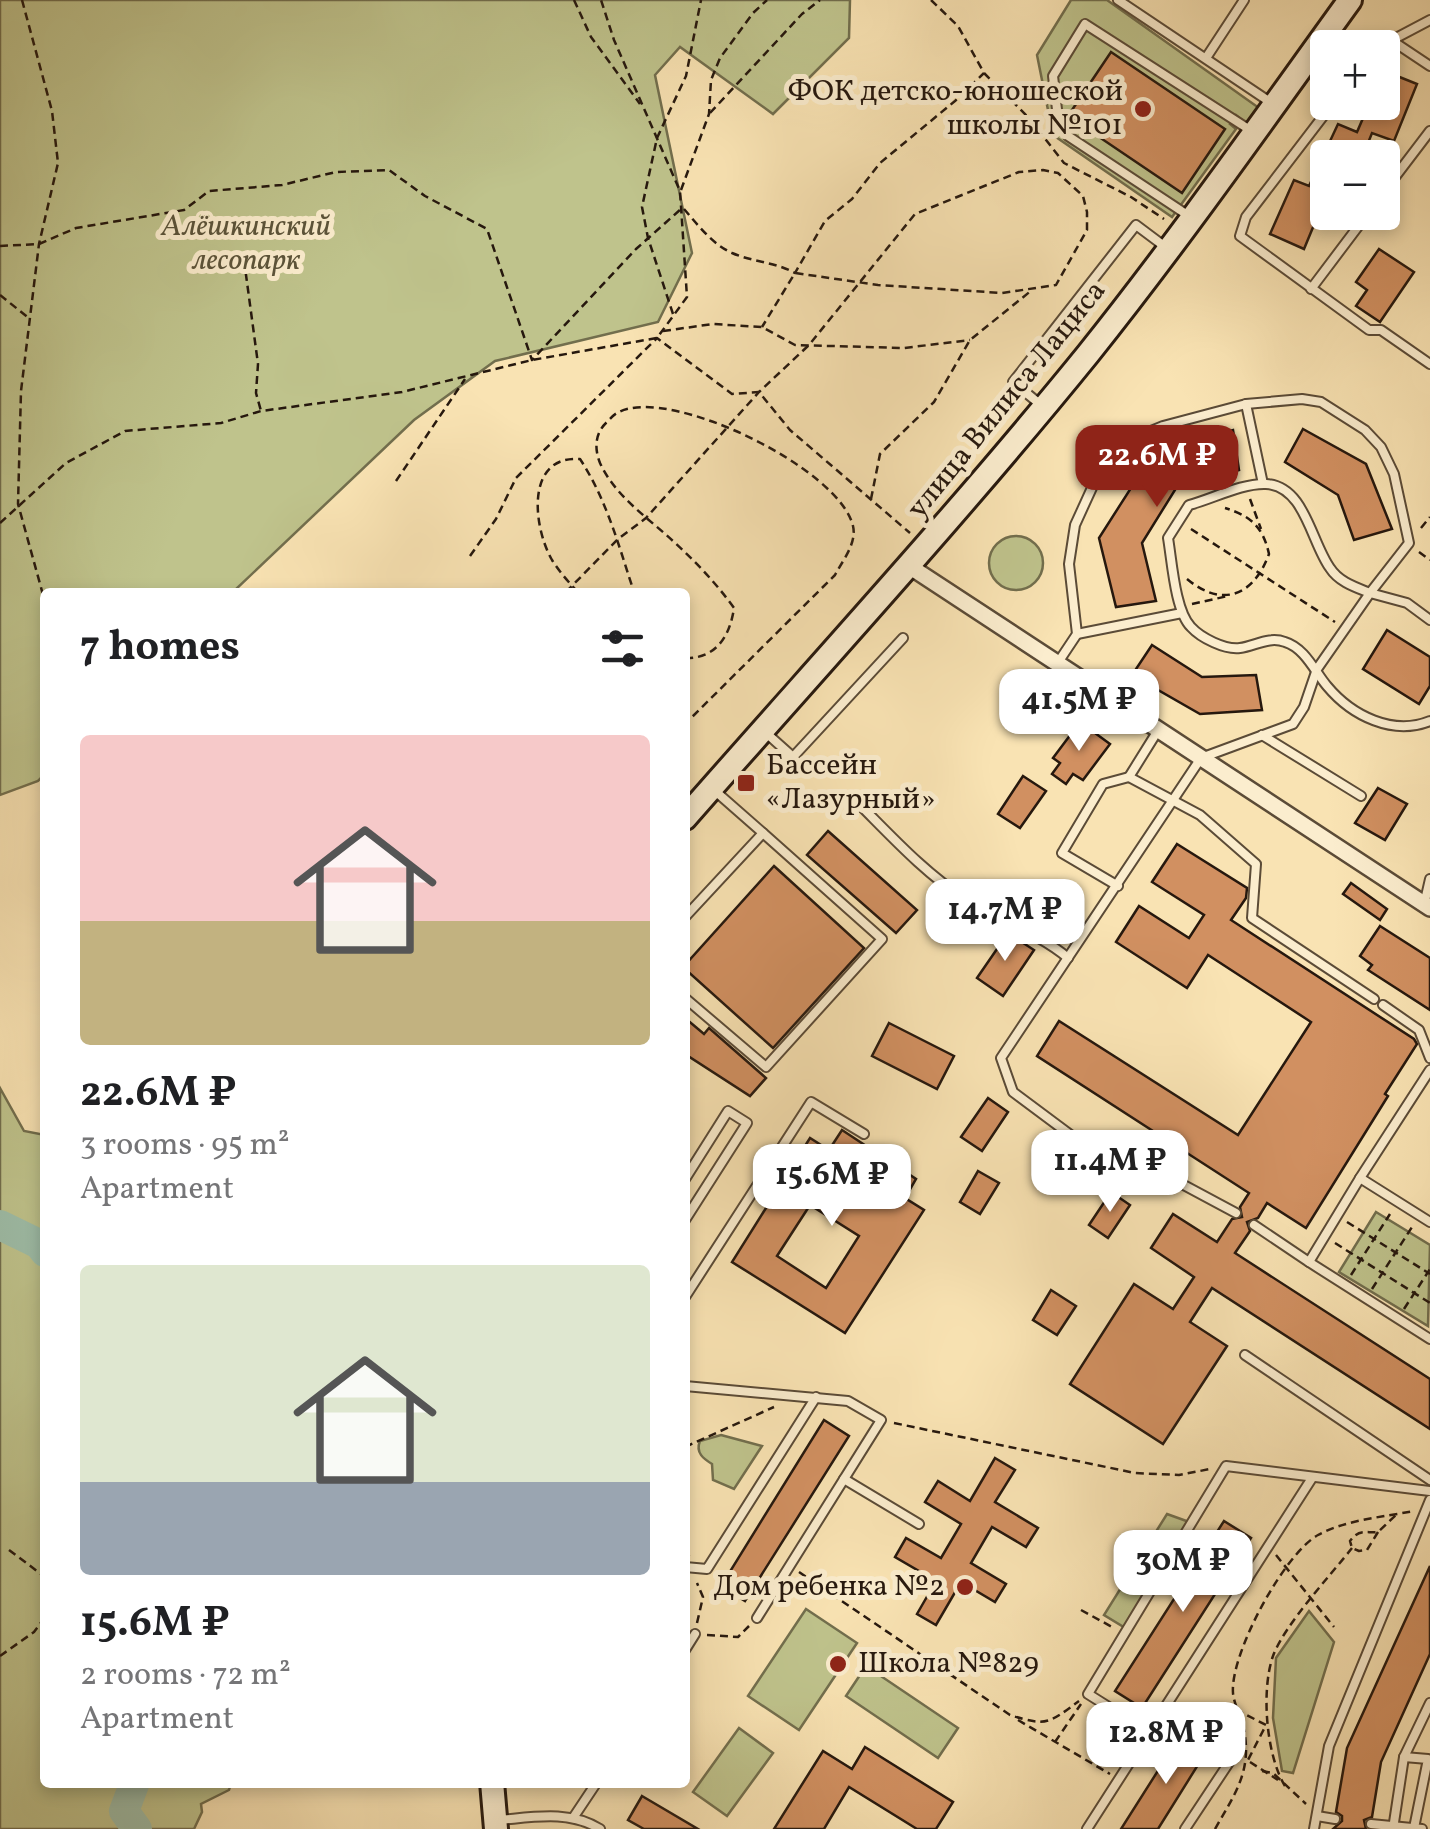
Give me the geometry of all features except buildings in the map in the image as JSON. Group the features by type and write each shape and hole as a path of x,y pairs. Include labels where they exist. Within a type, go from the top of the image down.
{"street":[{"name":"улица Вилиса Лациса","path":"690,812 908,566 1043,406 1192,218 1350,0"},
{"path":"908,566 1427,906"},
{"path":"493,1788 496,1825"}],"lane":[{"path":"1118,0 1274,105"},
{"path":"1206,58 1244,0"},
{"path":"1400,35 1430,20"},
{"path":"1192,218 1068,136 1059,126 1053,76 1085,24 1254,133"},
{"path":"1400,46 1430,66"},
{"path":"1320,120 1241,226 1240,236 1369,330 1381,330 1430,364"},
{"path":"1400,171 1430,132"},
{"path":"1043,406 1013,382 1124,240 1136,225 1168,249"},
{"path":"1311,289 1355,230"},
{"path":"1057,664 1077,634 1069,564 1076,525 1096,479 1134,438 1162,426 1246,404 1302,399 1321,402 1365,430 1381,447 1394,474 1409,544 1316,669 1304,708 1293,724 1201,758 1001,1058 1013,1092 1139,1186 1180,1183 1236,1213"},
{"path":"1246,404 1263,484"},
{"path":"1430,620 1407,603 1370,593 1338,578 1284,487 1263,484 1189,506 1168,538 1181,610 1190,627 1228,648 1265,640 1286,642 1316,669 1328,687 1376,722 1399,728 1430,721"},
{"path":"1077,634 1181,610"},
{"path":"762,730 793,758 904,638"},
{"path":"1118,886 1062,853 1103,784 1129,777 1157,732"},
{"path":"1262,735 1360,796"},
{"path":"1129,777 1200,815 1256,864 1252,918 1374,999"},
{"path":"690,1002 766,1067 882,939 711,788"},
{"path":"860,804 927,872 967,901 1050,943 1068,958"},
{"path":"690,912 763,833"},
{"path":"1427,906 1430,879"},
{"path":"1384,1005 1419,1030 1430,1058"},
{"path":"1309,1262 1430,1070"},
{"path":"690,1290 811,1102 864,1134"},
{"path":"690,1171 728,1111 748,1123 690,1212"},
{"path":"1360,1178 1430,1222"},
{"path":"1254,1224 1430,1339"},
{"path":"1245,1355 1430,1480"},
{"path":"690,1386 848,1401 881,1420 757,1618"},
{"path":"690,1566 707,1569 816,1397"},
{"path":"1153,1727 1088,1694 1226,1466 1430,1491"},
{"path":"1088,1829 1312,1478"},
{"path":"844,1479 919,1524"},
{"path":"1314,1829 1329,1746 1428,1504"},
{"path":"690,1642 695,1634"},
{"path":"1394,1827 1404,1757 1430,1703"},
{"path":"1404,1757 1428,1760 1414,1828"},
{"path":"1185,1829 1232,1758"},
{"path":"573,1818 592,1788"},
{"path":"496,1825 554,1815 586,1820 600,1829"},
{"path":"1317,1816 1334,1819"},
{"path":"1371,1824 1422,1829"}],"path":[{"path":"22,0 52,111 58,163 39,244 21,391 18,504 41,588"},
{"path":"574,0 591,37 644,110"},
{"path":"470,556 496,519 516,478 657,338 686,297 680,191 600,0"},
{"path":"674,316 642,207 657,138 686,76 701,0"},
{"path":"680,191 708,114 711,80 720,58 767,0"},
{"path":"708,114 790,26 820,0"},
{"path":"762,326 826,221 852,199 880,163 984,73"},
{"path":"1058,173 1064,163"},
{"path":"0,246 39,244 76,228 184,210 209,190 282,185 336,172 389,170 425,196 487,229 532,360"},
{"path":"633,588 618,539 593,478 580,460 564,458 548,470 537,494 538,515 551,558 572,586 618,539 646,518 760,392 809,345 859,282 914,214 1019,172 1043,170 1058,173 1083,196 1088,212 1087,230 1056,285 1002,293 859,282 795,273 732,253 706,235 683,208"},
{"path":"532,360 648,238 683,208"},
{"path":"244,260 261,411"},
{"path":"870,500 880,454 934,402 970,340 1032,290"},
{"path":"0,295 30,319"},
{"path":"662,332 713,324 762,326 795,345 904,348 970,340"},
{"path":"0,523 66,462 124,432 220,423 261,411 402,392 532,360 657,338 732,394 760,392"},
{"path":"396,481 466,378"},
{"path":"760,392 790,430 910,533"},
{"path":"690,658 714,651 731,631 734,608 712,578 616,490 600,464 595,446 601,428 618,412 646,406 729,427 815,477 840,503 853,526 850,548 835,575 690,719"},
{"path":"1181,610 1244,591 1260,574 1269,554 1246,488"},
{"path":"1204,501 1245,514 1262,530"},
{"path":"1177,520 1345,628"},
{"path":"1173,564 1204,592 1231,595"},
{"path":"1345,1285 1398,1202"},
{"path":"1366,1298 1420,1215"},
{"path":"1337,1216 1429,1272 1397,1318"},
{"path":"1325,1236 1430,1303"},
{"path":"690,1445 798,1396"},
{"path":"881,1420 1135,1473 1179,1475 1226,1466"},
{"path":"1248,1760 1232,1692 1244,1642 1269,1592 1314,1537 1428,1504"},
{"path":"1352,1548 1368,1550 1378,1532 1397,1514"},
{"path":"1352,1548 1350,1541 1355,1534 1362,1530 1378,1532"},
{"path":"1268,1546 1334,1627"},
{"path":"1285,1786 1275,1770 1266,1725 1273,1655 1352,1548"},
{"path":"9,1550 40,1573"},
{"path":"790,1567 1010,1716 1120,1780"},
{"path":"690,1570 703,1597 695,1634 738,1637 757,1618"},
{"path":"1081,1610 1124,1634"},
{"path":"0,1656 40,1624"},
{"path":"1010,1716 1040,1725 1052,1721 1088,1694"},
{"path":"1055,1742 1088,1694"},
{"path":"1153,1727 1233,1708 1266,1725"},
{"path":"1215,1829 1266,1725"},
{"path":"1153,1727 1218,1737 1278,1780 1317,1816"}],"green space":[{"name":"Алёшкинский лесопарк","path":"0,0 850,0 849,38 773,114 680,47 655,75 692,253 658,322 495,361 414,420 237,588 40,588 40,779 0,795"},
{"name":"ФОК детско-юношеской школы №101","path":"1071,0 1107,0 1259,108 1248,125 1236,115 1230,124 1236,129 1172,217 1053,135 1037,55"},
{"path":"1016,536 1035,544 1043,563 1035,582 1016,590 997,582 989,563 997,544"},
{"path":"0,1088 24,1131 40,1134 40,1788 230,1788 201,1804 202,1812 194,1829 0,1829"},
{"path":"1376,1212 1430,1245 1428,1326 1339,1272"},
{"path":"721,1435 762,1446 734,1489 713,1480 712,1464 699,1452 700,1441"},
{"path":"1167,1514 1192,1523 1127,1629 1104,1615"},
{"path":"806,1609 857,1643 799,1730 748,1696"},
{"path":"1309,1611 1334,1642 1293,1773 1282,1771 1273,1718 1276,1658"},
{"path":"866,1666 958,1728 938,1758 846,1696"},
{"path":"739,1728 773,1753 727,1816 693,1792"}],"waterway":[{"path":"0,1225 40,1245"},
{"path":"133,1788 124,1811 137,1829"}],"place":[{"name":"ФОК детско-юношеской школы №101","path":"1143,109"},
{"name":"Бассейн «Лазурный»","path":"746,783"},
{"name":"Дом ребенка №2","path":"965,1587"},
{"name":"Школа №829","path":"838,1664"}]}
